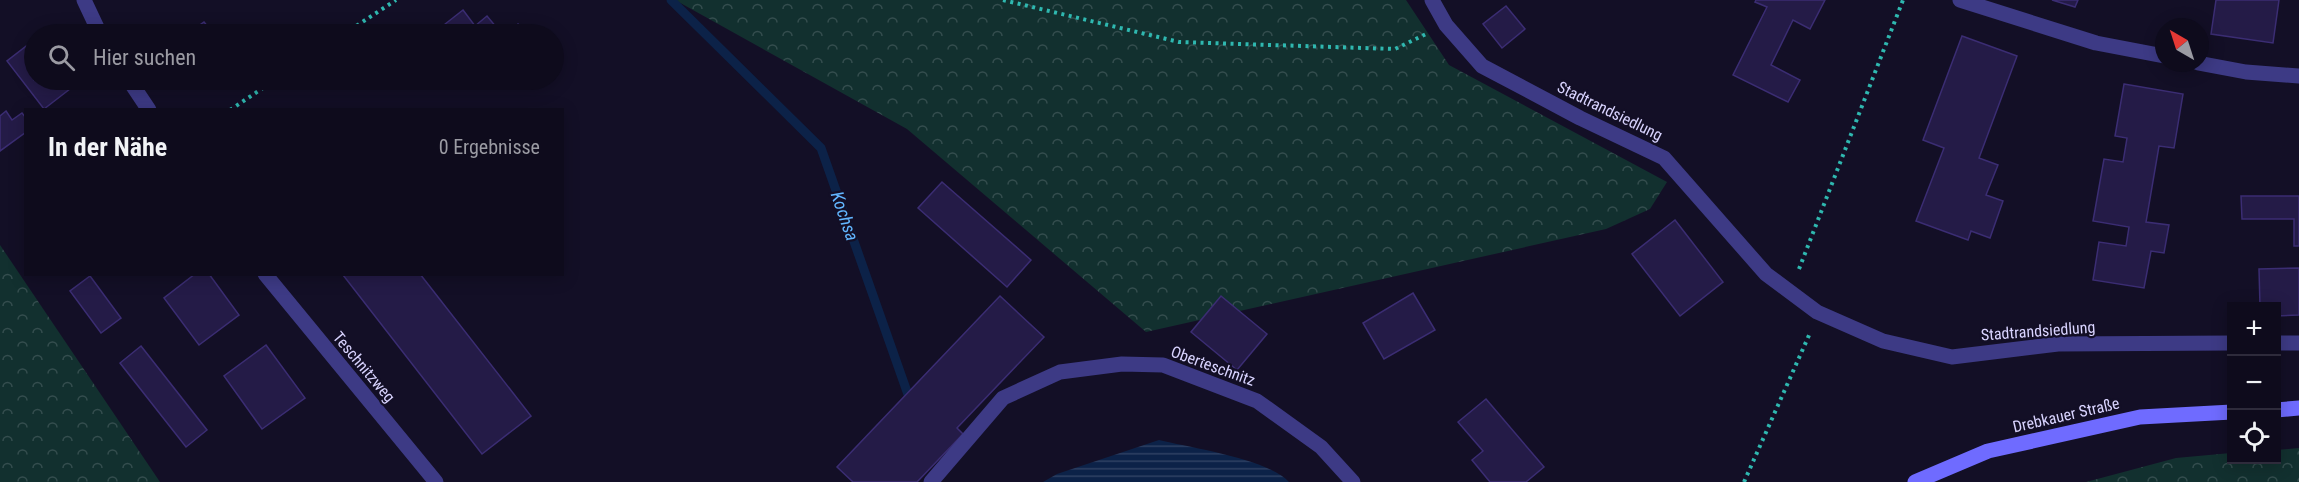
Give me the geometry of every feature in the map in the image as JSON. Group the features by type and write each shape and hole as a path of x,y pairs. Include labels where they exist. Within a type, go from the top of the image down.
{"street":[{"path":"84,0 95,24"},
{"name":"Stadtrandsiedlung","path":"1432,0 1446,25 1482,66 1580,118 1664,158 1766,274 1817,312 1883,341 1952,357 2058,344 2227,343"},
{"path":"1960,0 2096,43 2155,55"},
{"path":"2209,65 2246,72 2299,76"},
{"path":"136,90 148,108"},
{"name":"Teschnitzweg","path":"267,276 436,482"},
{"path":"2281,343 2299,343"},
{"name":"Oberteschnitz","path":"931,482 1003,398 1060,372 1122,364 1163,365 1257,401 1321,447 1353,482"},
{"path":"2281,410 2299,408"},
{"name":"Drebkauer Straße","path":"1915,482 1988,452 2140,417 2227,412"}],"path":[{"path":"359,24 396,0"},
{"path":"1003,0 1179,42 1395,49 1446,25"},
{"path":"1790,292 1903,0"},
{"path":"233,108 260,90"},
{"path":"1744,482 1812,329 1817,312"}],"green space":[{"path":"675,0 1406,0 1449,65 1667,182 1650,209 1606,229 1146,332 907,129"},
{"path":"0,245 160,482 0,482"},
{"path":"2299,448 2299,482 2086,482 2176,458 2227,453 2227,464 2281,464 2281,450"}],"water":[{"path":"1159,440 1247,461 1279,474 1289,482 1043,482 1057,474"}],"building":[{"path":"1756,0 1825,0 1810,29 1793,20 1771,65 1800,80 1788,102 1733,75 1767,7 1755,2"},
{"path":"2052,0 2078,0 2075,7"},
{"path":"2216,0 2279,0 2273,43 2211,34"},
{"path":"1506,6 1525,29 1502,48 1483,24"},
{"path":"463,10 474,24 445,24"},
{"path":"487,16 494,24 477,24"},
{"path":"1962,36 2017,56 1979,158 1998,165 1986,195 2003,201 1990,238 1971,231 1968,240 1916,221 1944,148 1923,140"},
{"path":"24,48 24,83 7,61"},
{"path":"2124,84 2183,94 2174,148 2159,146 2146,222 2169,225 2164,253 2151,251 2144,288 2093,280 2099,242 2126,246 2129,227 2093,221 2104,159 2123,162 2127,138 2115,136"},
{"path":"29,90 69,90 45,108"},
{"path":"6,111 12,120 22,113 24,116 24,133 0,151 0,116"},
{"path":"942,182 1031,260 1007,287 918,208"},
{"path":"2241,196 2299,196 2299,246 2294,246 2294,219 2242,219"},
{"path":"1675,220 1723,282 1680,316 1632,254"},
{"path":"2299,268 2299,315 2281,316 2281,302 2260,302 2259,269"},
{"path":"90,276 121,318 101,333 70,291"},
{"path":"192,276 210,276 239,315 199,345 164,298"},
{"path":"344,276 422,276 531,416 482,454"},
{"path":"1413,293 1435,330 1384,359 1363,323"},
{"path":"1000,296 1044,337 957,428 963,434 917,482 853,482 837,467"},
{"path":"1221,296 1267,334 1237,370 1191,332"},
{"path":"266,345 305,398 262,429 224,376"},
{"path":"141,346 207,430 186,447 120,363"},
{"path":"1486,399 1544,467 1526,482 1490,482 1472,460 1483,451 1458,422"}],"waterway":[{"name":"Kochsa","path":"671,0 821,148 911,403"}]}
